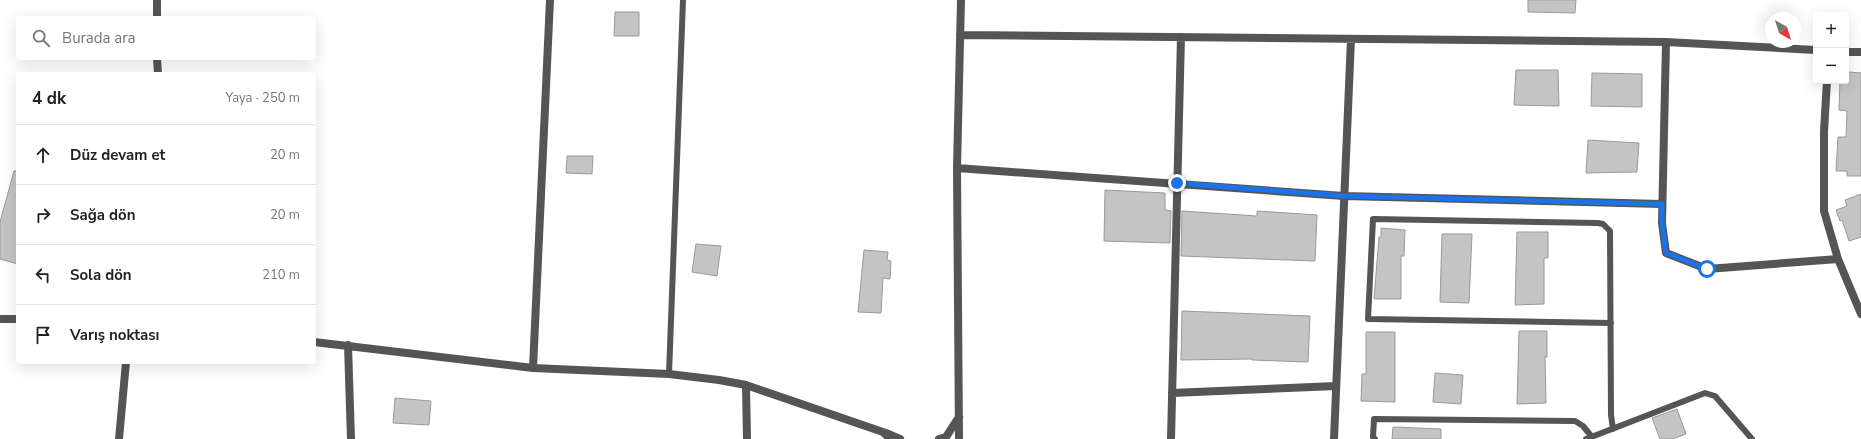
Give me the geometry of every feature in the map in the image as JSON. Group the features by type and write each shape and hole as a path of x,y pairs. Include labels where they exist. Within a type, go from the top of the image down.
{"street":[{"path":"157,0 157,16"},
{"path":"533,368 550,0"},
{"path":"959,439 957,168 961,0"},
{"path":"960,35 1666,42 1813,50"},
{"path":"1171,439 1180,37"},
{"path":"1334,439 1351,39"},
{"path":"1666,42 1662,204 1662,223 1666,253 1707,269 1838,258"},
{"path":"1849,52 1861,52"},
{"path":"157,60 158,72"},
{"path":"1827,84 1824,131 1824,211 1838,258 1861,314"},
{"path":"957,168 1344,196 1662,204"},
{"path":"0,319 16,319"},
{"path":"316,342 533,368 669,374 746,385 900,439"},
{"path":"348,345 351,439"},
{"path":"119,439 126,364"},
{"path":"746,385 747,439"},
{"path":"1172,393 1336,386"},
{"path":"939,439 946,437 959,418"},
{"path":"883,432 890,439"}],"lane":[{"path":"669,374 683,0"},
{"path":"1611,323 1368,319 1373,219 1603,224 1610,231 1611,323 1611,415 1613,429"},
{"path":"1375,439 1373,437 1374,419 1575,421 1583,426 1589,438 1705,393 1715,396 1752,439"}],"building":[{"path":"1528,0 1576,0 1575,13 1528,12"},
{"path":"615,12 639,12 639,36 614,36"},
{"path":"1516,70 1558,70 1559,106 1514,105"},
{"path":"1849,72 1861,73 1861,176 1847,176 1847,171 1836,171 1838,137 1846,137 1847,111 1839,110 1840,84 1849,84"},
{"path":"1592,73 1642,74 1642,107 1591,106"},
{"path":"1588,140 1639,143 1637,172 1586,173"},
{"path":"567,156 593,156 592,174 566,173"},
{"path":"14,171 16,171 16,263 0,259 0,222"},
{"path":"1105,190 1165,193 1165,210 1171,211 1170,243 1104,241"},
{"path":"1861,194 1861,237 1849,241 1842,220 1840,221 1836,210 1847,206 1845,200"},
{"path":"1182,211 1257,216 1257,211 1317,215 1315,261 1181,256"},
{"path":"1381,228 1405,230 1404,256 1401,256 1401,299 1374,299"},
{"path":"1517,232 1548,232 1548,258 1544,258 1544,304 1515,305"},
{"path":"1442,234 1472,234 1469,303 1440,302"},
{"path":"696,244 721,246 717,276 692,272"},
{"path":"864,250 888,252 887,260 891,261 890,279 883,278 881,313 858,312"},
{"path":"1182,311 1310,316 1308,362 1252,359 1181,360"},
{"path":"1519,331 1547,331 1547,357 1545,357 1546,403 1517,404"},
{"path":"1366,332 1395,332 1395,402 1361,401 1362,374 1366,374"},
{"path":"1435,373 1463,375 1461,404 1433,402"},
{"path":"395,398 431,401 429,425 393,423"},
{"path":"1677,409 1686,434 1673,439 1660,439 1652,418"},
{"path":"1393,427 1441,429 1441,439 1392,439"}],"route":[{"path":"1177,183 1344,196 1662,204 1662,223 1666,253 1707,269"}]}
